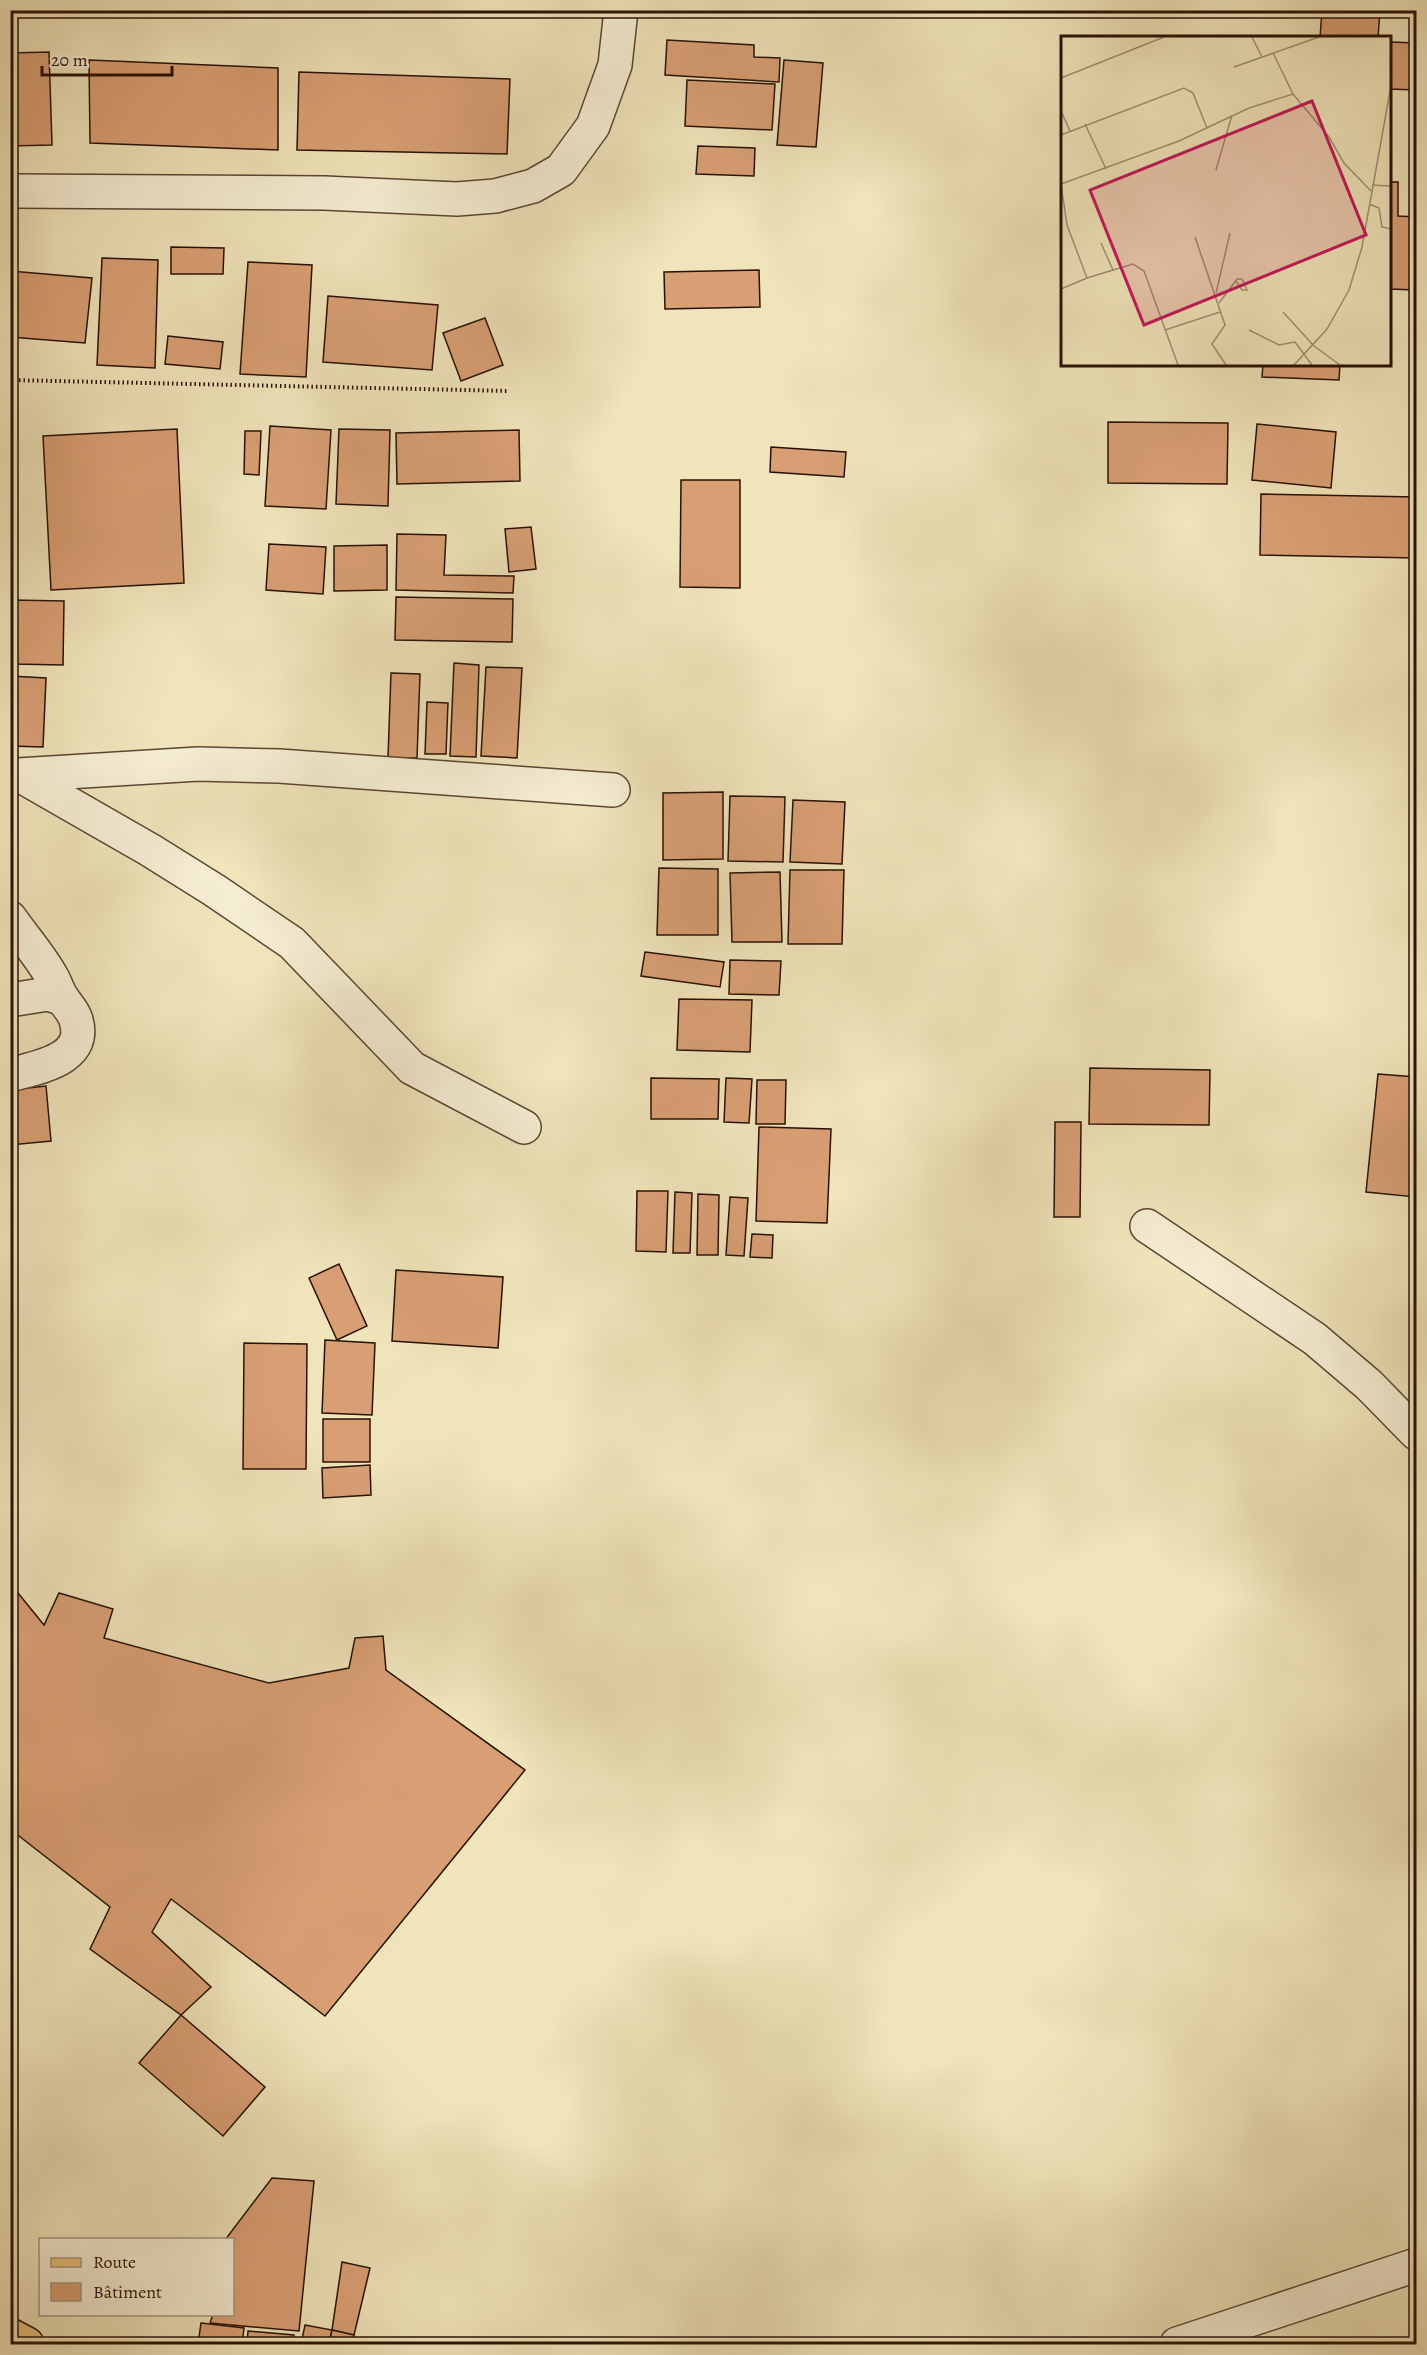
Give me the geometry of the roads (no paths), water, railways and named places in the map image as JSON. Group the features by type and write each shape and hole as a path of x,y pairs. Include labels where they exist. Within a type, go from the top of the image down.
{"main road":[{"path":"10,2334 27,2344"}],"street":[{"path":"10,190 324,193 457,200 495,196 533,186 561,170 593,126 615,65 621,10"},
{"path":"16,775 198,764 279,766 614,790"},
{"path":"16,775 186,873 292,944 412,1068 524,1127"},
{"path":"10,918 53,979 61,998 72,1009 77,1021 74,1045 55,1063 10,1075"},
{"path":"10,1000 48,994 61,998"},
{"path":"1147,1226 1315,1339 1369,1385 1416,1433"},
{"path":"1177,2344 1416,2265"}]}
